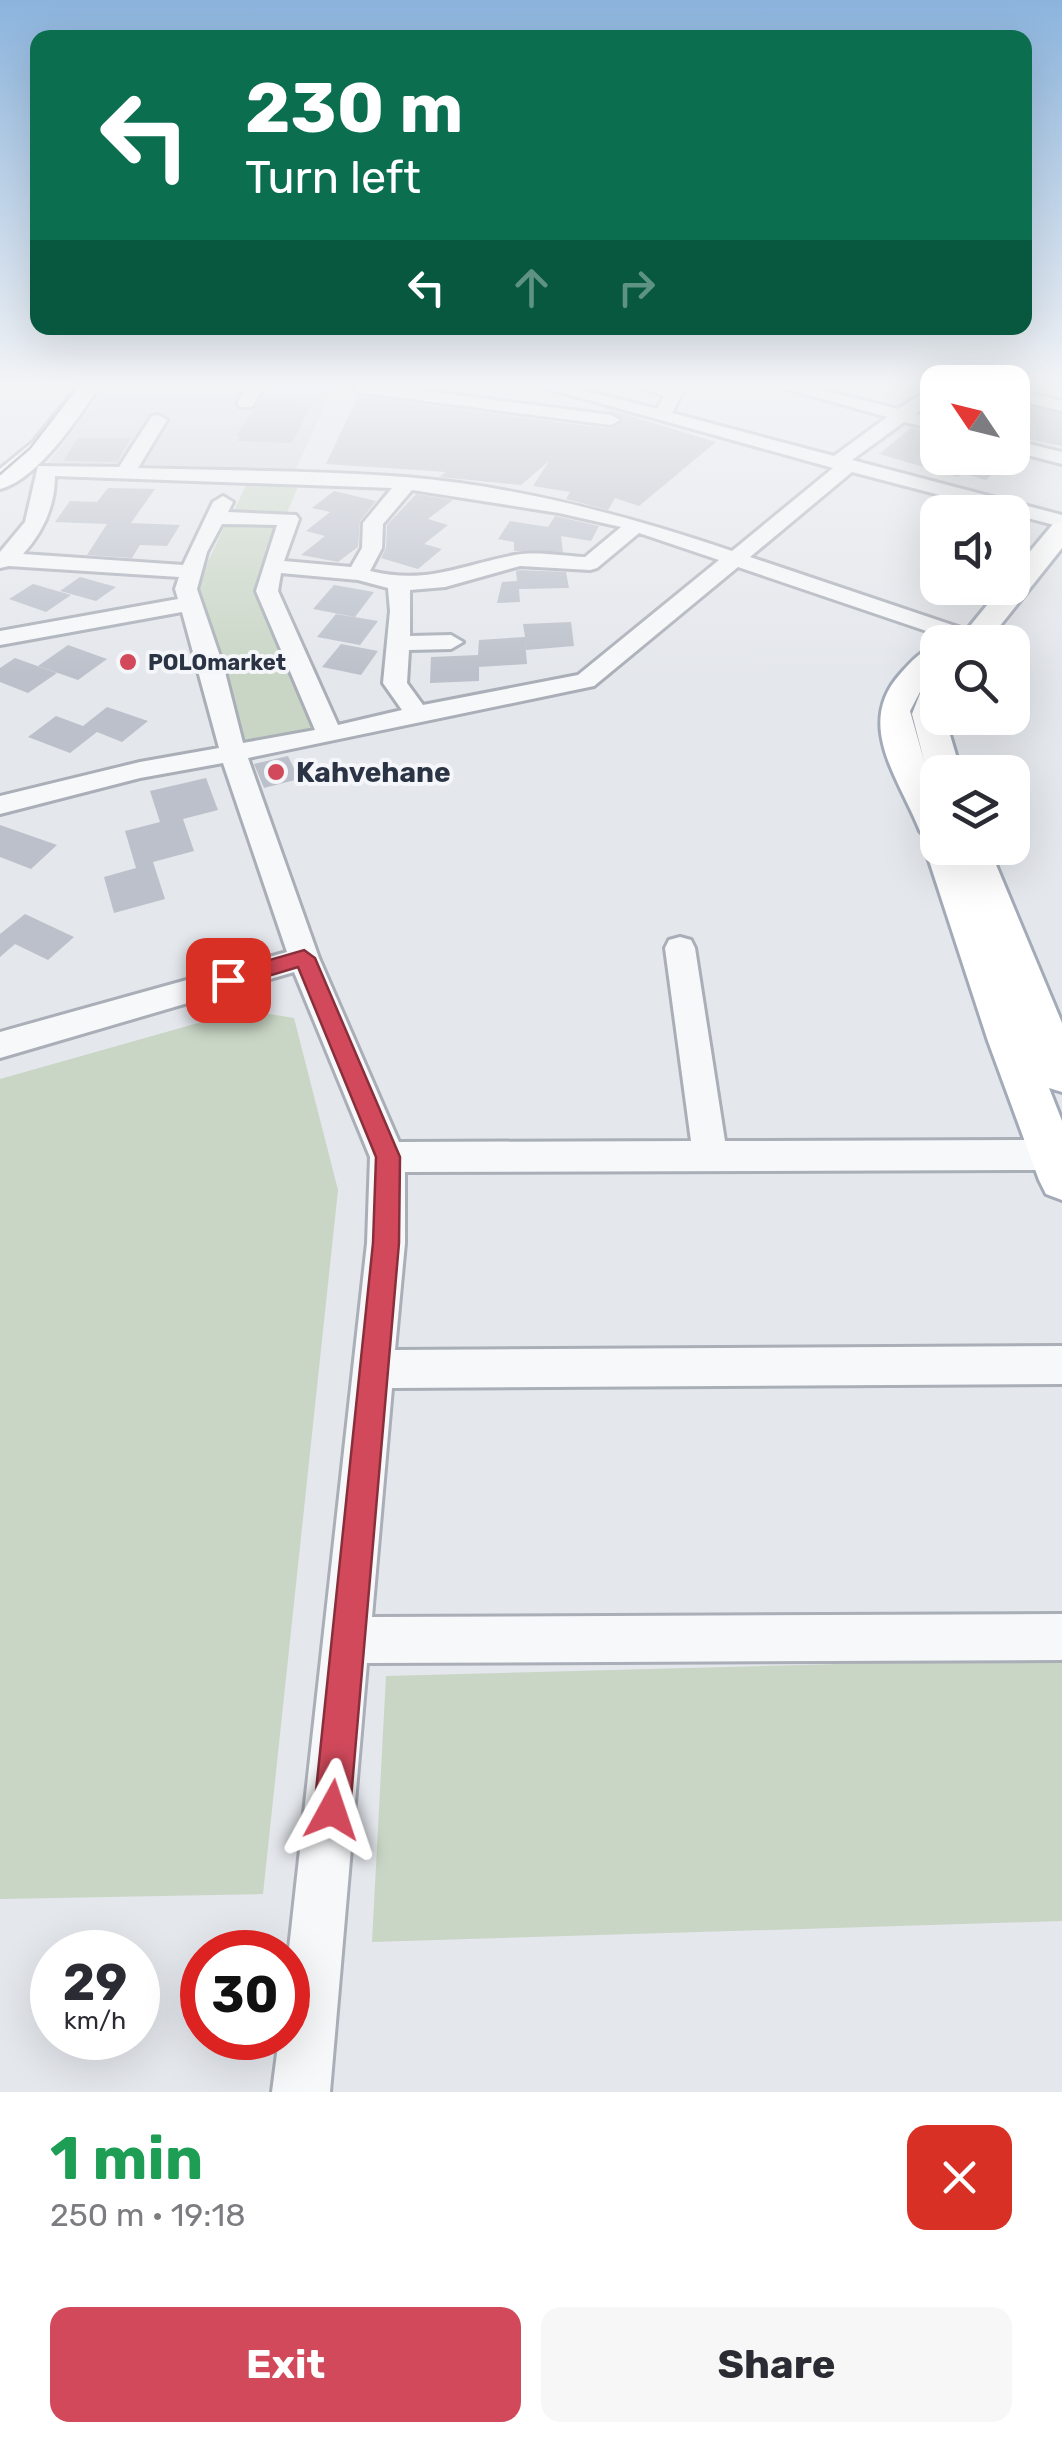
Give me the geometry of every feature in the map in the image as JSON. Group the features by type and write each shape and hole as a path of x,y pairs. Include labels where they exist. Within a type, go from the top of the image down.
{"main road":[{"path":"1030,546 1059,518"},
{"path":"971,625 1059,518"},
{"path":"920,678 899,698 894,712 900,740 920,788"},
{"path":"949,865 1057,1167"},
{"path":"978,865 1062,1075"}],"street":[{"path":"3,560 29,536 40,512 22,481"},
{"path":"235,481 214,518 186,589 212,668 233,752 304,958 388,1157 386,1243 329,1844 301,2092"},
{"path":"310,481 289,519 267,590 330,735"},
{"path":"375,481 407,483 476,502 634,519"},
{"path":"432,481 634,519 920,628"},
{"path":"0,805 140,770 330,735 586,680 823,481"},
{"path":"906,481 1059,518"},
{"path":"358,574 372,548 373,523 407,483"},
{"path":"214,518 289,519"},
{"path":"579,589 590,564 634,519"},
{"path":"3,560 192,572"},
{"path":"272,566 358,574 398,584 445,580 520,560 590,564"},
{"path":"398,584 394,683 417,714"},
{"path":"0,638 190,604"},
{"path":"398,644 451,642"},
{"path":"680,948 710,1156"},
{"path":"0,1045 304,958"},
{"path":"388,1157 710,1156 1057,1167"},
{"path":"374,1369 1062,1365"},
{"path":"348,1640 1062,1637"}],"green space":[{"path":"246,485 298,486 286,516 232,515"},
{"path":"227,521 282,522 257,594 318,729 246,742 197,605 196,587"},
{"path":"244,1010 294,1018 338,1190 263,1894 0,1899 0,1079"},
{"path":"1062,1658 1062,1921 372,1942 386,1676"}],"building":[{"path":"476,481 526,481 521,485"},
{"path":"536,481 670,481 639,506 615,498 608,510 566,499 570,492 533,486"},
{"path":"108,488 155,489 131,523 180,525 167,546 140,545 132,558 87,555 107,524 55,522 70,501 97,502"},
{"path":"334,491 376,501 360,521 358,547 338,562 301,555 325,536 306,531 330,512 312,508"},
{"path":"416,494 453,500 428,519 448,525 424,544 442,549 418,569 381,558 386,548 387,525"},
{"path":"555,516 599,526 591,541 561,536 563,552 514,551 514,542 498,539 510,521 548,527"},
{"path":"516,571 566,572 569,588 519,589 520,602 497,603 502,582 517,581"},
{"path":"80,577 116,587 96,601 60,591"},
{"path":"33,584 71,595 46,612 9,599"},
{"path":"334,585 374,592 355,617 313,609"},
{"path":"336,614 378,621 360,645 317,637"},
{"path":"571,622 574,646 526,650 525,641 527,664 479,667 479,681 430,683 431,657 478,655 479,640 525,637 523,624"},
{"path":"341,644 378,651 361,675 322,667"},
{"path":"68,645 107,659 78,680 38,666"},
{"path":"15,658 57,673 28,693 0,682 0,668"},
{"path":"107,707 148,721 122,742 97,732 70,753 28,737 56,716 83,726"},
{"name":"Kahvehane","path":"288,756 299,779 264,788 254,764"},
{"path":"206,778 218,810 183,819 194,851 153,862 165,899 114,913 104,877 136,868 125,831 160,822 150,791"},
{"path":"0,825 57,845 31,869 0,857"},
{"path":"25,914 74,937 48,960 15,944 0,957 0,934"}],"place":[{"name":"POLOmarket","path":"128,662"},
{"name":"Kahvehane","path":"276,772"}],"route":[{"path":"228,980 304,958 388,1157 386,1243 332,1810"}]}
